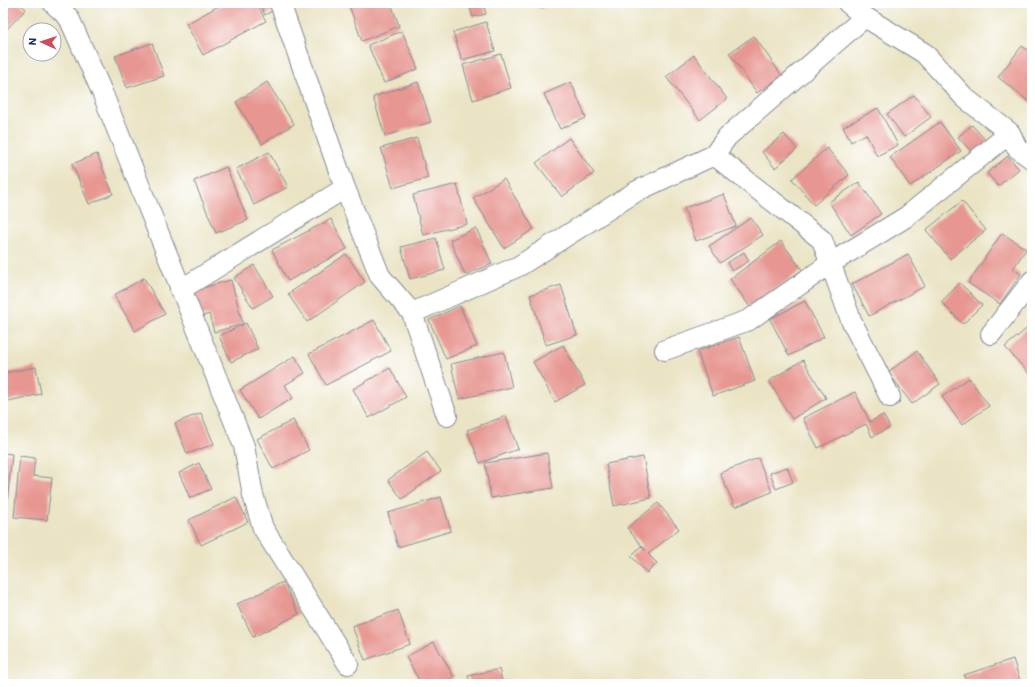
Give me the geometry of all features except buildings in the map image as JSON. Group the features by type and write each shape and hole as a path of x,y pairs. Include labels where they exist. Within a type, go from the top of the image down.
{"street":[{"path":"53,3 69,18 102,92 180,290 244,446 253,495 263,528 348,664"},
{"path":"280,3 345,188 380,276 412,313 447,416"},
{"path":"848,3 864,17 924,53 965,98 1010,133 1017,148 1032,159"},
{"path":"412,313 519,266 637,191 714,155 727,137 864,17"},
{"path":"665,350 749,320 831,264 906,217 1010,133"},
{"path":"714,155 822,240 851,320 890,397"},
{"path":"180,290 345,188"},
{"path":"991,334 1032,281"}]}
